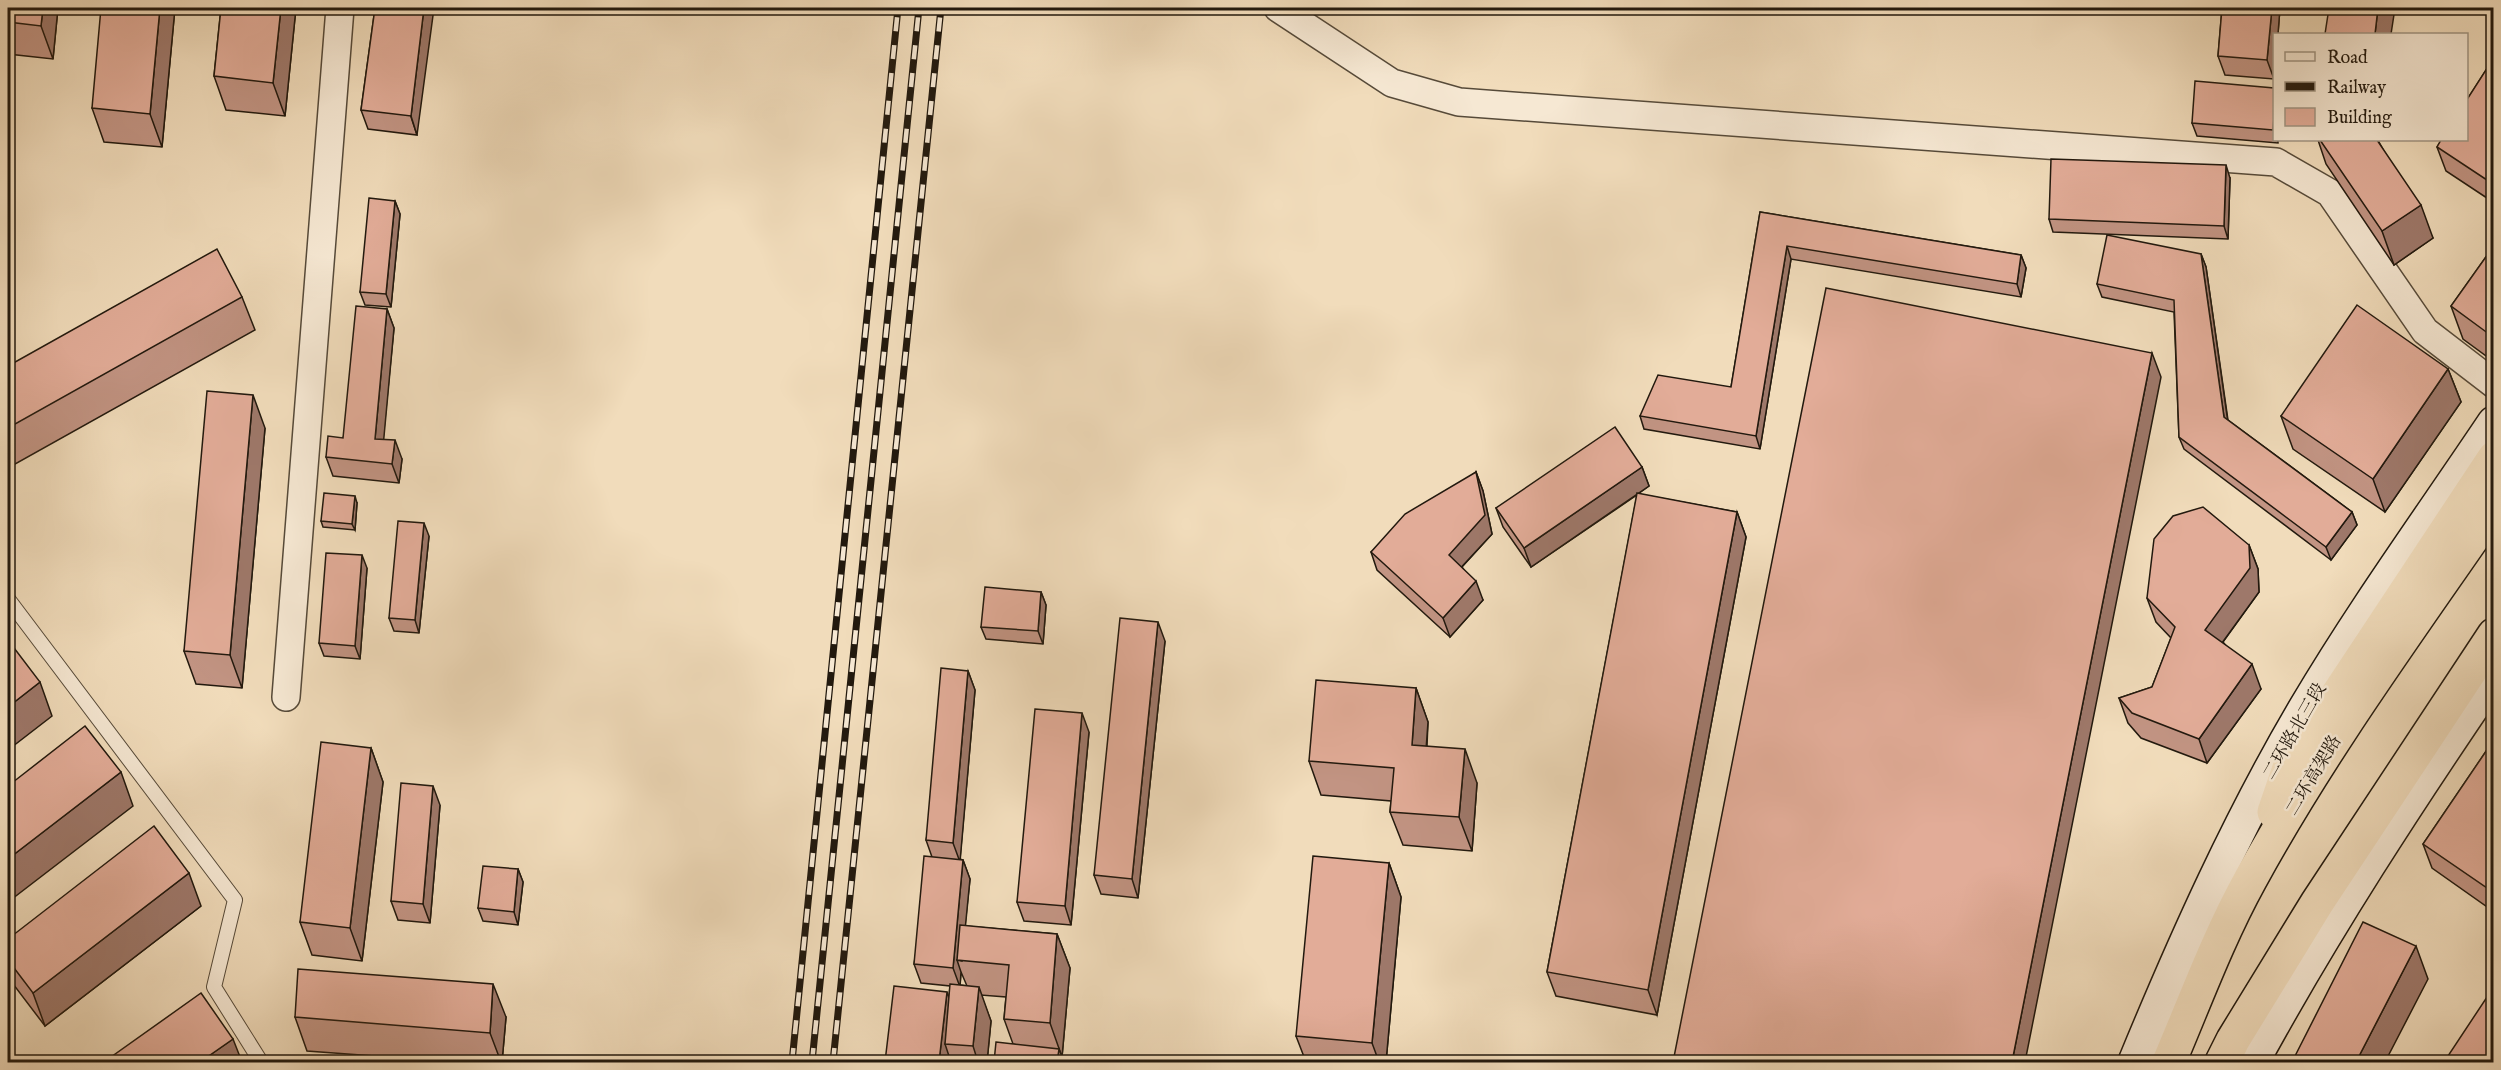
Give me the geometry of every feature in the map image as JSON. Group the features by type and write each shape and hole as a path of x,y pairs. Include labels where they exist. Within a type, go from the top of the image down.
{"highway":[{"path":"2250,880 2289,768 2493,458"},
{"name":"二环高架路","path":"2169,1062 2222,937 2250,880 2339,731 2493,507"},
{"path":"2223,1062 2233,1040 2317,903 2493,636"}],"main road":[{"name":"二环路北三段","path":"2135,1062 2170,976 2245,817 2306,706 2493,423"},
{"path":"2252,1062 2301,973 2417,788 2493,675"}],"street":[{"path":"286,697 340,8"},
{"path":"1278,8 1392,82 1459,102 2276,162 2330,192 2425,331 2493,384"}],"lane":[{"path":"8,599 235,900 214,987 261,1062"}],"building":[{"path":"8,8 43,8 41,26 8,22"},
{"path":"101,8 160,8 150,114 92,108"},
{"path":"221,8 281,8 273,83 214,76"},
{"path":"375,8 424,8 411,116 361,110"},
{"path":"2222,8 2272,8 2267,60 2218,56"},
{"path":"2329,8 2378,8 2375,33 2325,33"},
{"path":"2493,59 2493,184 2437,147 2440,141 2468,141 2468,98"},
{"path":"2195,81 2273,88 2273,130 2192,123"},
{"path":"2321,141 2378,141 2421,205 2382,231"},
{"path":"2051,159 2226,165 2224,226 2049,219"},
{"path":"369,198 395,201 386,294 360,292"},
{"path":"1760,212 2021,255 2017,284 1787,246 1756,436 1640,416 1658,375 1731,387"},
{"path":"2107,235 2201,254 2224,417 2352,512 2326,547 2179,437 2174,300 2097,284"},
{"path":"2493,247 2493,327 2489,334 2451,306"},
{"path":"217,249 242,297 8,428 8,366"},
{"path":"1826,288 2152,353 2012,1062 1673,1062"},
{"path":"2357,305 2448,369 2373,479 2281,416"},
{"path":"356,306 387,309 375,439 395,440 392,464 326,457 328,436 343,438"},
{"path":"207,391 253,395 230,655 184,651"},
{"path":"1615,427 1642,467 1524,548 1496,508"},
{"path":"1476,472 1485,515 1449,555 1476,581 1443,618 1371,552 1405,514"},
{"path":"324,493 355,496 352,524 321,521"},
{"path":"1637,493 1737,512 1648,990 1547,972"},
{"path":"2203,507 2249,545 2250,568 2205,630 2252,664 2199,739 2132,713 2119,698 2152,687 2175,627 2147,598 2154,539 2173,516"},
{"path":"398,521 424,523 415,620 389,618"},
{"path":"326,553 362,555 355,646 319,643"},
{"path":"985,587 1041,592 1038,631 981,627"},
{"path":"1120,618 1158,622 1132,879 1094,875"},
{"path":"8,640 40,682 8,707"},
{"path":"941,668 968,671 953,843 926,840"},
{"path":"1316,680 1416,688 1412,745 1465,749 1459,817 1390,812 1394,768 1309,761"},
{"path":"1035,709 1082,713 1065,906 1017,902"},
{"path":"85,726 121,772 8,859 8,786"},
{"path":"2493,741 2493,892 2423,844"},
{"path":"321,742 371,748 350,928 300,922"},
{"path":"401,783 433,786 423,904 391,901"},
{"path":"154,826 189,873 33,993 8,960 8,939"},
{"path":"924,856 963,860 953,968 914,964"},
{"path":"1313,856 1389,863 1372,1043 1296,1036"},
{"path":"483,866 518,869 514,912 478,908"},
{"path":"2363,922 2416,946 2356,1062 2292,1062"},
{"path":"960,925 1057,934 1050,1023 1004,1019 1009,965 957,960"},
{"path":"298,969 493,984 490,1033 295,1017"},
{"path":"950,984 979,987 973,1046 945,1044"},
{"path":"894,986 947,992 939,1062 885,1062"},
{"path":"2493,988 2493,1062 2444,1062"},
{"path":"201,993 233,1039 200,1062 104,1062"},
{"path":"996,1042 1059,1049 1057,1062 994,1062"}],"railway":[{"path":"792,1062 898,8"},
{"path":"812,1062 919,8"},
{"path":"833,1062 941,8"}]}
